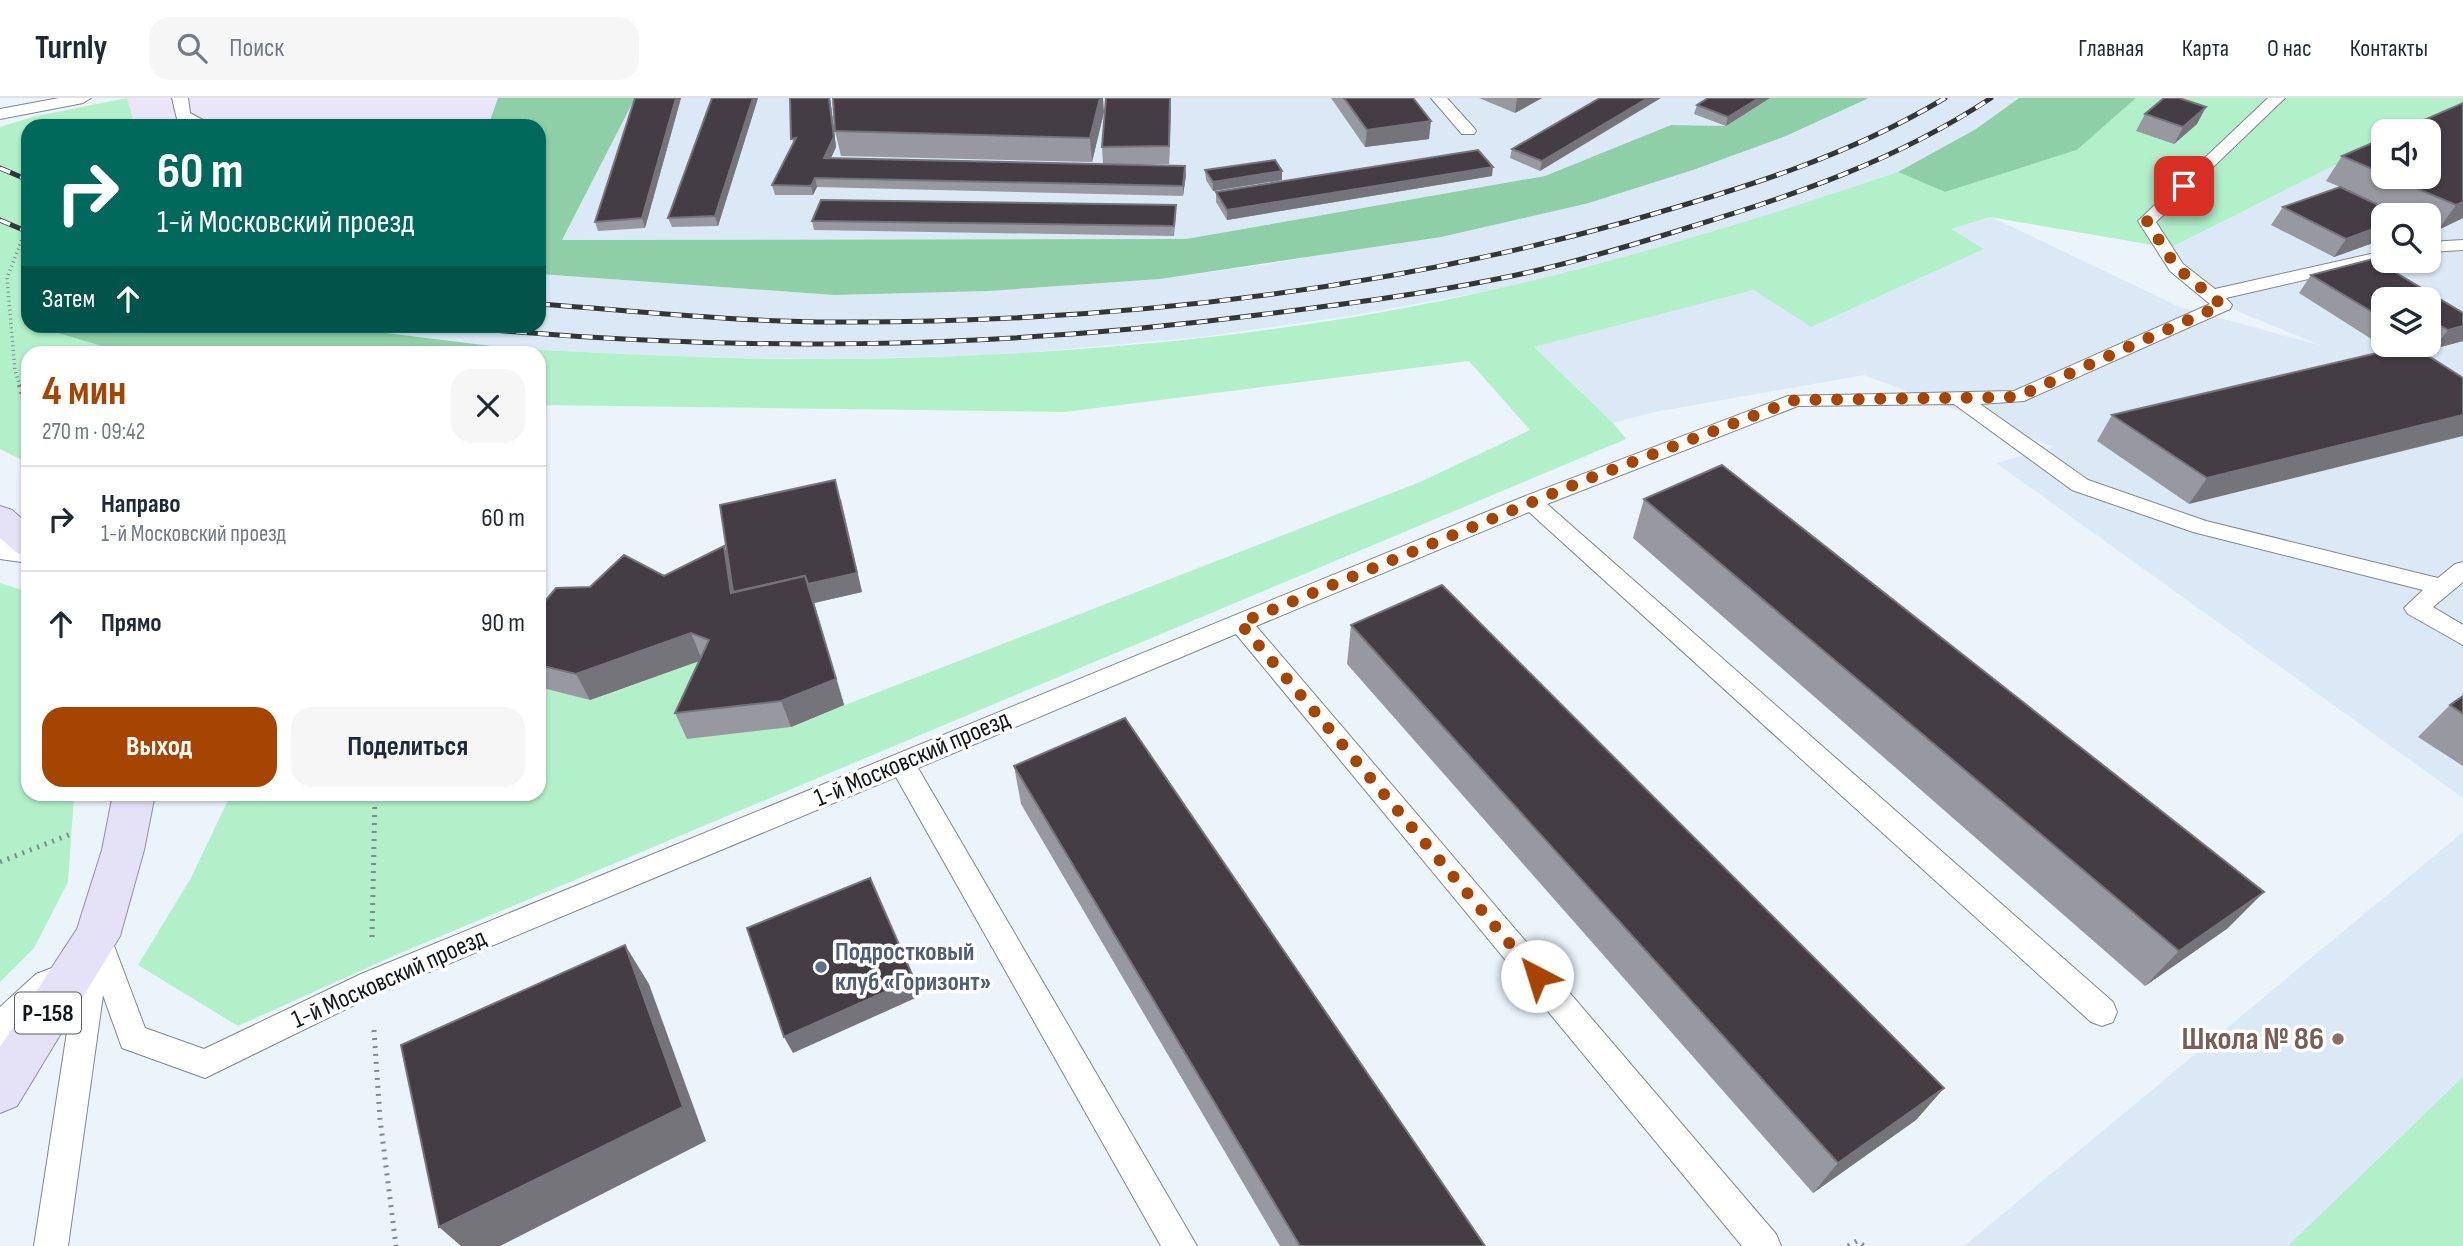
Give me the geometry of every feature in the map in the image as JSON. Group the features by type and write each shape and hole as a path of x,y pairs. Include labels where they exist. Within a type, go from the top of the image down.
{"main road":[{"path":"0,518 21,538"},
{"name":"Р-158","path":"0,1090 97,936 123,850 133,801"}],"street":[{"path":"0,547 21,550"},
{"path":"0,1038 52,988 97,936"}],"lane":[{"path":"0,114 83,98"},
{"path":"180,98 183,116 190,119"},
{"path":"1439,98 1468,131"},
{"path":"1957,397 2017,397 2222,305 2176,267 2147,221 2277,98"},
{"path":"2441,246 2463,245"},
{"path":"2211,296 2371,259"},
{"path":"1957,397 2080,485 2202,527 2442,587"},
{"name":"1-й Московский проезд","path":"97,936 133,1038 205,1064 371,984 1531,502 1795,400 1957,397"},
{"path":"1531,502 2102,1012"},
{"path":"2463,570 2416,608 2463,636"},
{"path":"1240,623 1764,1246"},
{"path":"902,763 1181,1246"},
{"path":"51,1246 97,936"}],"path":[{"path":"21,242 7,278 15,371 21,390"},
{"path":"0,862 71,834"},
{"path":"1848,1246 1857,1241 1864,1246"}],"shaded area":[{"path":"127,98 498,98 490,119 133,119"},
{"path":"635,98 1770,98 1726,126 1671,125 1545,176 1186,239 561,240"},
{"path":"1869,98 2019,98 1976,129 1898,172 1768,216 1656,250 1493,290 1350,316 1202,337 1000,355 833,359 675,357 546,350 546,346 492,346 386,333 546,333 546,274 834,295 989,291 1160,279 1282,262 1589,203 1693,170 1786,136"},
{"path":"2463,102 2463,798 1996,463 2054,447 1864,375 1655,412 1613,423 1534,347 1754,290 1983,248 1950,229 1991,217 2180,307 2322,346 2223,305 2170,248 2371,147 2371,189 2441,189 2441,119 2428,119"},
{"name":"Школа № 86","path":"2463,832 2463,1246 1964,1246"}],"green space":[{"path":"127,98 133,119 26,119"},
{"path":"498,98 635,98 562,240 1186,239 1545,176 1671,125 1726,126 1770,98 1869,98 1786,136 1693,170 1589,203 1441,237 1160,279 989,291 834,295 546,274 546,119 490,119"},
{"path":"2019,98 2136,98 2077,150 1945,192 1898,172 1976,129"},
{"path":"2136,98 2463,98 2463,102 2428,119 2371,119 2371,147 2170,248 1990,217 1951,229 1984,249 1811,327 1754,290 1534,347 1613,423 1626,439 391,957 238,1026 138,965 191,878 228,801 546,801 546,651 814,603 845,705 1420,482 1530,430 1469,361 1065,412 546,405 546,350 752,359 834,359 1000,354 1167,342 1333,320 1496,289 1598,264 1748,221 1898,172 1945,192 2077,150"},
{"path":"21,120 21,333 58,333 101,346 21,346 21,460 0,449 0,127"},
{"path":"58,333 386,333 492,346 101,346"},
{"path":"0,583 21,590 21,801 74,801 68,882 34,948 0,982"},
{"path":"2463,1077 2463,1246 2288,1246"}],"building":[{"path":"635,98 676,98 642,218 595,222"},
{"path":"712,98 753,98 715,216 668,218"},
{"path":"790,98 829,98 834,137 824,158 1185,166 1183,186 815,178 811,186 772,185 796,138 791,139"},
{"path":"833,98 1100,98 1090,138 835,131"},
{"path":"1106,98 1170,98 1169,146 1102,147"},
{"path":"1344,98 1413,98 1431,121 1367,130"},
{"path":"1600,98 1648,98 1542,161 1512,149"},
{"path":"1708,98 1759,98 1728,117 1697,105"},
{"path":"2164,98 2179,98 2206,107 2183,127 2145,114"},
{"path":"2463,103 2463,202 2456,205 2418,189 2441,189 2441,119 2426,119"},
{"path":"2371,144 2371,168 2342,156"},
{"path":"1478,150 1493,167 1227,210 1216,192"},
{"path":"1275,160 1282,171 1213,182 1205,170"},
{"path":"2340,187 2374,203 2371,203 2371,230 2346,239 2283,207"},
{"path":"821,200 1176,205 1174,226 812,221"},
{"path":"2371,260 2371,273 2396,273 2420,287 2371,287 2371,311 2311,275"},
{"path":"2441,300 2463,313 2463,326 2448,330 2441,326"},
{"path":"2371,354 2371,357 2430,357 2463,378 2463,415 2207,478 2112,415"},
{"path":"1722,465 2264,892 2179,951 1644,499"},
{"path":"835,480 857,573 808,584 805,576 733,592 720,505"},
{"path":"724,546 731,593 805,576 836,679 781,701 675,713 709,640 691,633 576,674 546,667 546,600 556,588 590,587 624,555 664,576"},
{"path":"1442,585 1944,1088 1838,1163 1351,625"},
{"path":"2463,696 2463,714 2450,705"},
{"path":"1125,718 1485,1246 1300,1246 1014,766"},
{"path":"870,878 914,979 784,1037 747,928"},
{"path":"625,945 683,1107 439,1227 401,1045"}],"railway":[{"path":"546,305 761,320 935,321 1136,309 1335,285 1532,246 1711,197 1831,155 1870,138 1945,98"},
{"path":"531,333 757,344 959,341 1163,326 1473,284 1598,255 1809,188 1884,157 1956,120 1991,98"},
{"path":"0,168 21,177"},
{"path":"0,220 21,229"}],"place":[{"name":"Подростковый клуб «Горизонт»","path":"821,967"},
{"name":"Школа № 86","path":"2338,1039"}],"route":[{"path":"1537,976 1240,623 1593,477 1795,400 2017,397 2222,305 2176,267 2147,221 2184,186"}]}
